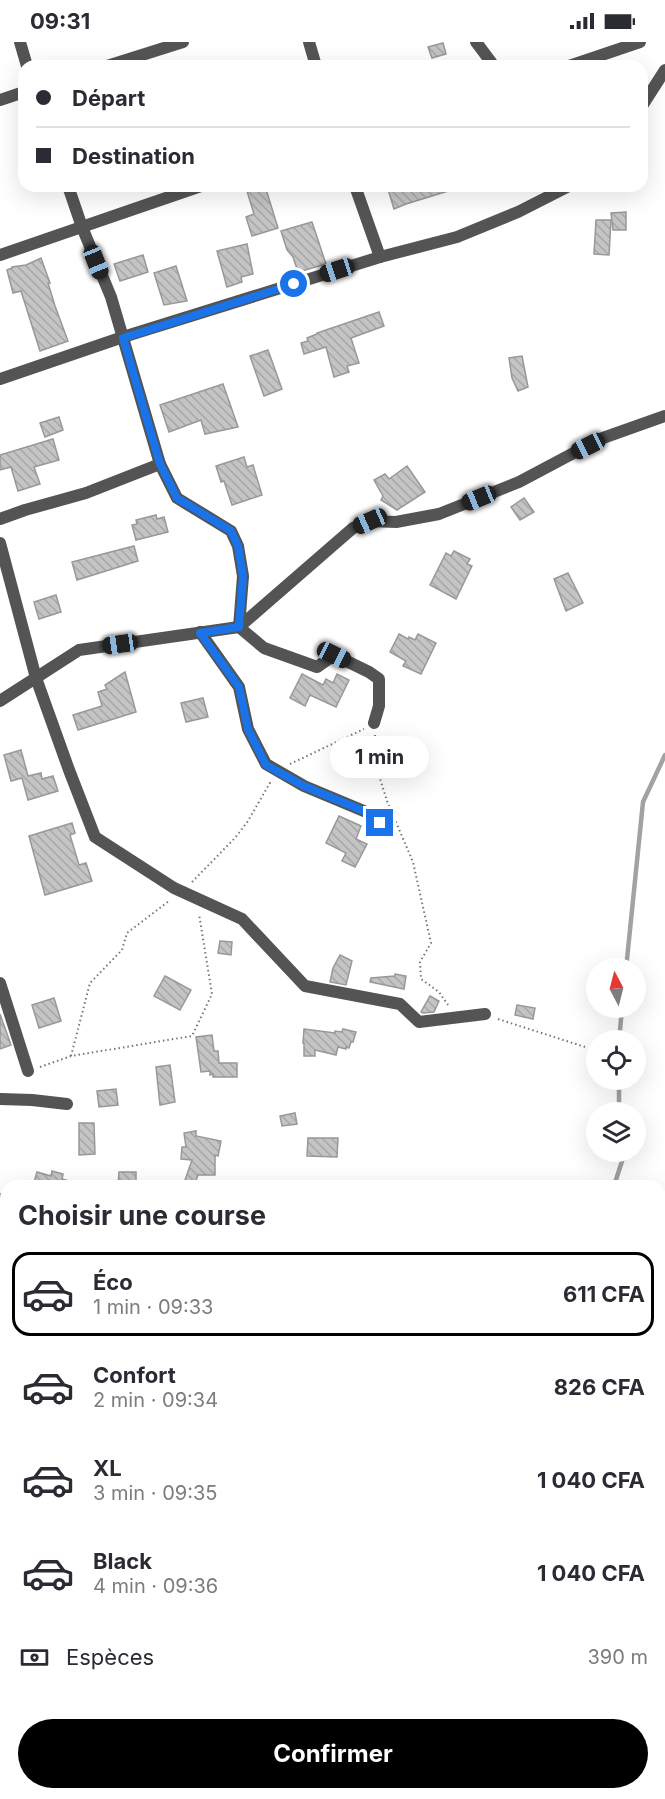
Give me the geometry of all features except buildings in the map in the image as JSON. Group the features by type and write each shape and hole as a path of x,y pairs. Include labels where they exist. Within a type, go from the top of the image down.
{"street":[{"path":"20,42 25,60"},
{"path":"126,60 183,42"},
{"path":"309,42 314,60"},
{"path":"476,42 490,60"},
{"path":"587,60 640,42"},
{"path":"648,97 665,70"},
{"path":"0,100 18,94"},
{"path":"70,192 111,297 160,464 177,498 231,531 238,546 243,576 239,627"},
{"path":"0,255 183,192"},
{"path":"357,192 380,257"},
{"path":"0,379 380,257 457,237 518,212 557,192"},
{"path":"0,701 80,650 239,627 353,528 370,521 396,522 439,514 519,482 600,439 665,416"},
{"path":"0,519 86,493 160,464"},
{"path":"0,543 36,678 95,837 187,894 242,919 305,986 400,1004 419,1022 485,1014"},
{"path":"239,627 264,648 294,660 317,668 334,655 379,679 379,706 374,723"},
{"path":"200,633 239,687 248,729 266,765 304,786 371,814 380,823"},
{"path":"0,983 28,1071"},
{"path":"0,1099 67,1104"}],"path":[{"path":"71,1056 90,983 122,950 127,933 187,894 248,820 277,771 374,723 377,769 387,801 413,862 431,943 420,962 421,979 439,992 451,1009"},
{"path":"28,1071 71,1056 192,1036 212,994 199,914 187,894"},
{"path":"485,1014 585,1047"}],"waterway":[{"path":"627,958 643,802 665,755"},
{"path":"620,1030 621,1018"},
{"path":"619,1090 619,1102"},
{"path":"616,1180 622,1162"}],"route":[{"path":"294,284 123,338 160,464 177,498 231,531 238,546 243,576 239,627 200,633 239,687 248,729 266,765 304,786 371,814 380,823"}]}
